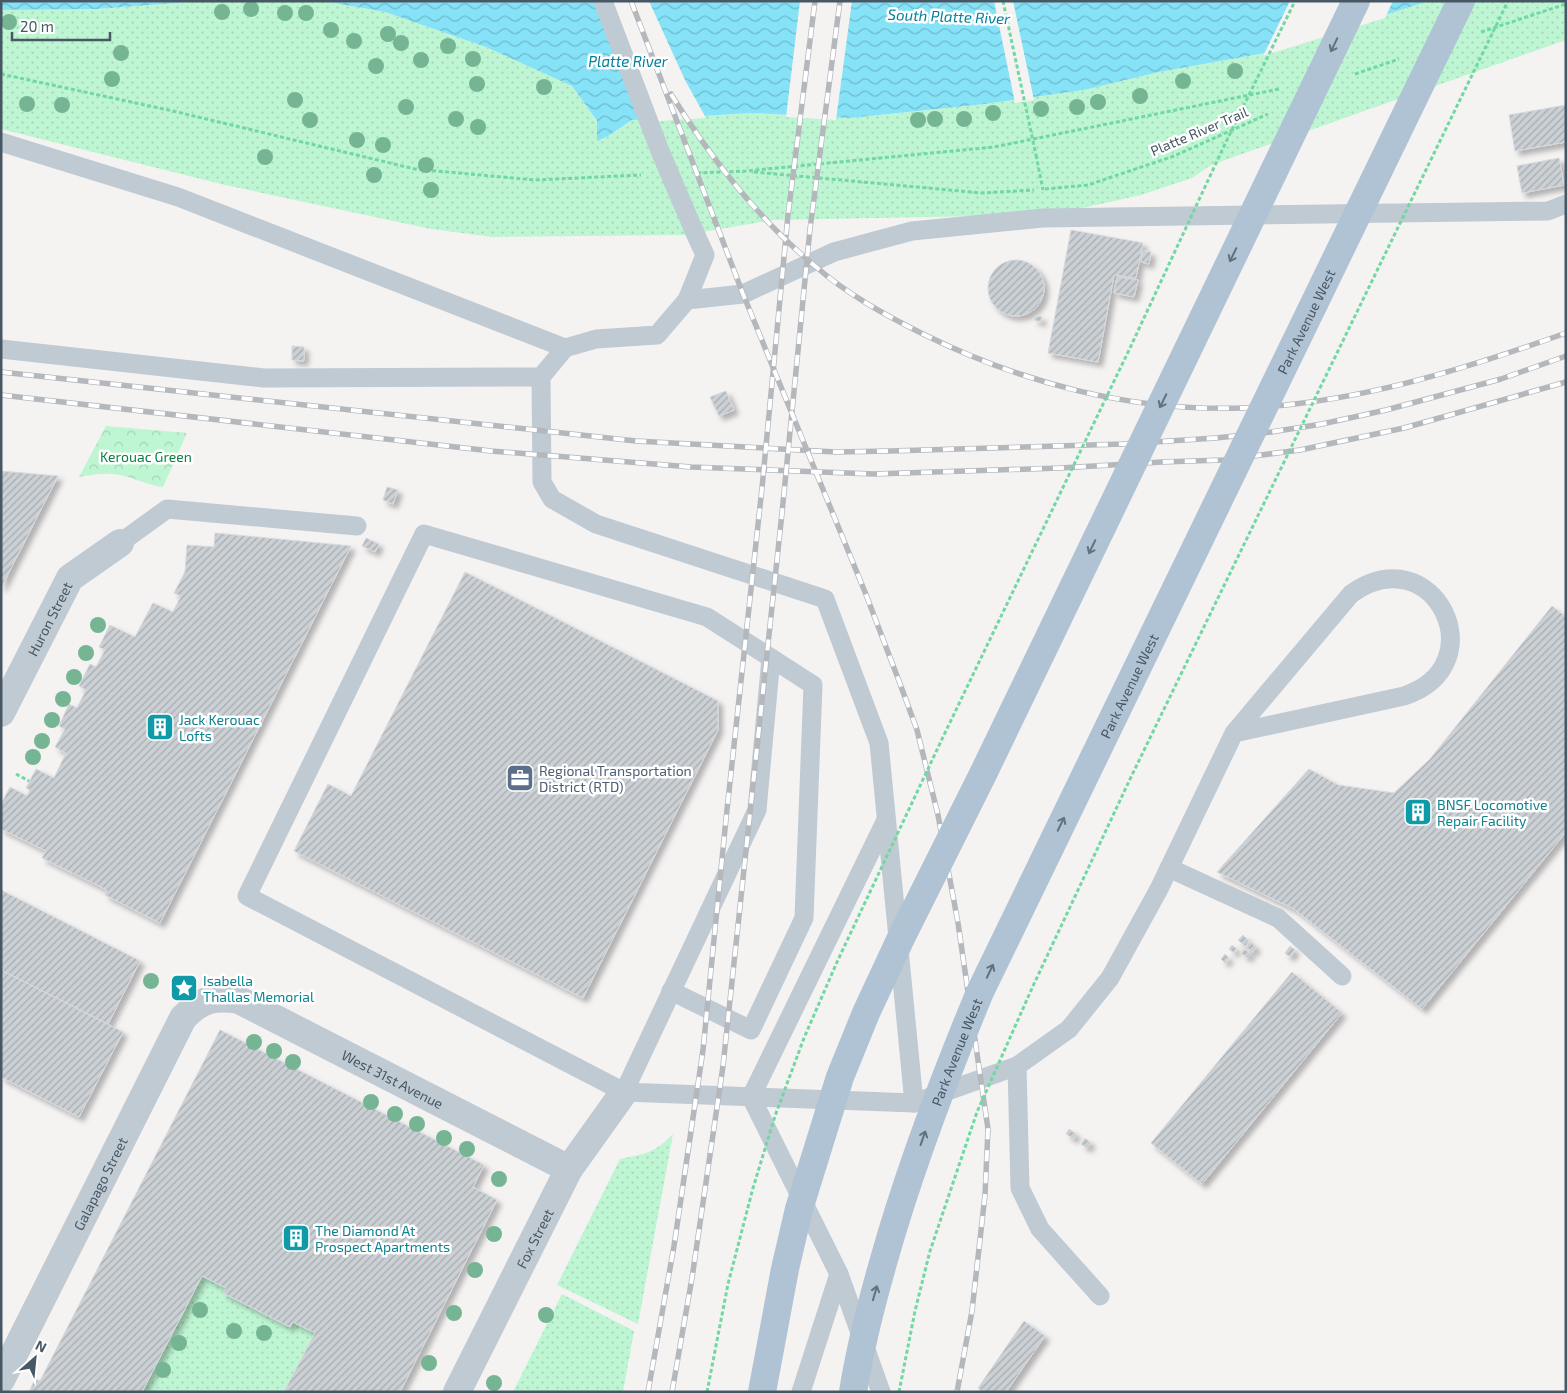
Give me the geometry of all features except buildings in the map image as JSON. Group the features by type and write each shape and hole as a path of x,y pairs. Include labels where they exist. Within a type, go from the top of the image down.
{"main road":[{"path":"762,1392 784,1269 799,1209 840,1077 866,1013 901,938 988,765 1356,1"},
{"name":"Park Avenue West","path":"853,1392 872,1302 895,1219 938,1096 980,992 1460,1"}],"street":[{"name":"Huron Street","path":"1,713 70,578 120,543"},
{"name":"West 31st Avenue","path":"213,998 239,1000 569,1169"},
{"name":"Galapago Street","path":"1,1380 183,1018 192,1009 213,998"},
{"name":"Fox Street","path":"457,1392 569,1169 624,1092"}],"lane":[{"path":"1,142 178,196 565,348 596,340 657,334 686,300 705,255 660,151 603,1"},
{"path":"686,300 743,294 834,252 912,231 1043,218 1548,211 1566,204"},
{"path":"565,348 541,377 542,482 552,500 596,524 825,599 879,743 914,1104"},
{"path":"1,349 264,378 541,377"},
{"path":"120,543 167,509 357,526"},
{"path":"671,991 751,1030 804,918 813,685 707,618 424,534 248,896 624,1092 914,1104 1017,1066 1069,1029 1110,978 1169,868 1234,733 1351,594 1363,585 1393,578 1409,581 1423,588 1443,608 1448,619 1451,636 1449,653 1442,670 1429,684 1417,692 1234,733"},
{"path":"624,1092 756,810 771,658"},
{"path":"751,1097 886,820"},
{"path":"1169,868 1278,918 1342,976"},
{"path":"1017,1066 1020,1188 1040,1229 1100,1296"},
{"path":"751,1097 838,1274 881,1392"},
{"path":"801,1392 838,1274"}],"path":[{"path":"1004,1 1044,190"},
{"path":"707,1392 728,1284 753,1188 775,1116 804,1038 837,962 963,694 1295,1"},
{"path":"899,1392 915,1311 930,1251 977,1112 1032,986 1131,777 1508,1"},
{"path":"1349,77 1358,73"},
{"name":"Platte River Trail","path":"746,171 982,193 1044,190 1088,185 1174,156 1270,112"},
{"path":"16,774 29,781"}],"green space":[{"path":"202,1 323,1 385,12 486,47 572,86 597,122 597,140 608,136 632,120 752,113 850,118 985,104 1084,90 1159,72 1265,53 1429,1 1566,1 1566,40 1211,165 1192,178 1141,195 1078,209 1027,215 773,220 685,235 493,237 431,229 225,185 1,129 1,10 98,9"},
{"name":"Kerouac Green","path":"106,426 187,433 163,487 119,475 100,474 79,477"},
{"path":"673,1134 638,1324 557,1285 620,1159 649,1152 661,1145"},
{"path":"202,1276 226,1288 223,1293 289,1327 293,1322 315,1333 284,1392 142,1392"},
{"path":"562,1294 634,1331 623,1392 513,1392"}],"water":[{"path":"1,1 202,1 98,9 1,10"},
{"name":"Platte River","path":"323,1 1429,1 1265,53 1159,72 1084,90 985,104 850,118 752,113 632,120 597,141 597,121 572,86 486,47 385,12"}],"pier":[{"path":"596,1 649,1 685,80 706,118 642,122"},
{"path":"800,1 852,1 836,120 786,117"},
{"path":"994,1 1013,1 1034,100 1015,103"},
{"path":"1290,1 1393,1 1385,18 1263,56"}],"railway":[{"path":"631,1 743,294 865,592 899,681 917,730 938,815 958,923 988,1129 985,1195 972,1311 957,1392"},
{"path":"648,1392 674,1246 703,1050 762,488 788,215 815,1"},
{"path":"672,1392 692,1278 723,1066 782,513 810,229 840,1"},
{"path":"671,94 718,164 755,208 794,248 840,286 895,319 961,351 999,367 1078,391 1160,405 1201,408 1243,408 1284,405 1326,400 1407,383 1487,360 1566,333"},
{"path":"1,372 636,441 836,452 1123,444 1216,438 1271,432 1322,424 1386,410 1501,379 1566,356"},
{"path":"1,395 491,451 691,467 874,474 1223,460 1300,450 1404,428 1566,382"}],"place":[{"name":"Jack Kerouac Lofts","path":"160,727"},
{"name":"Regional Transportation District (RTD)","path":"520,778"},
{"name":"BNSF Locomotive Repair Facility","path":"1418,812"},
{"name":"Isabella Thallas Memorial","path":"184,988"},
{"name":"The Diamond At Prospect Apartments","path":"296,1238"}],"water label":[{"name":"South Platte River","path":"949,16"}]}
